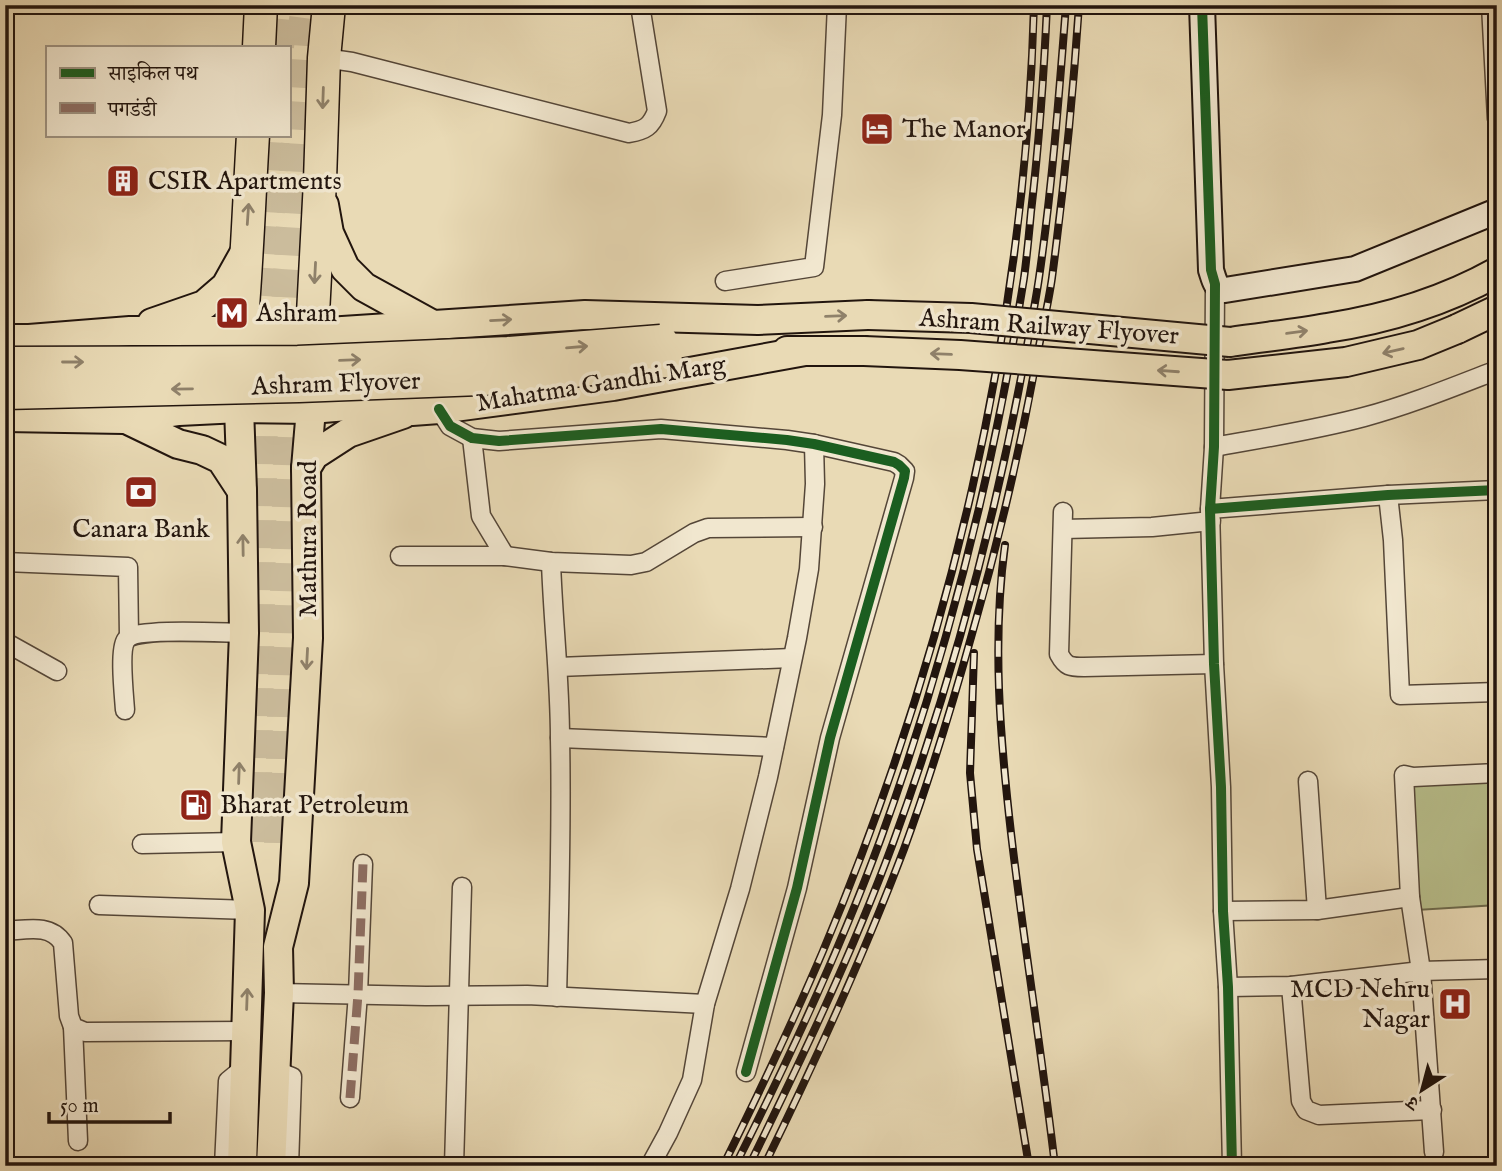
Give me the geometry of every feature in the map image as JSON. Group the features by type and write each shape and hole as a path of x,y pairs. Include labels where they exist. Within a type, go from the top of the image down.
{"highway":[{"path":"259,46 261,5"},
{"name":"Mathura Road","path":"311,409 324,58 329,5"},
{"path":"241,331 253,136"},
{"name":"Ashram Flyover","path":"5,363 298,362 508,353 664,351"},
{"name":"Ashram Flyover","path":"5,393 506,378 664,351"}],"main road":[{"path":"306,468 314,455 348,433 426,410 433,325 364,287 345,268 330,233 320,181"},
{"path":"242,491 221,459 202,450 178,444 124,419 130,331 204,305 226,286 246,252"},
{"name":"Ashram Railway Flyover","path":"758,320 868,315 971,318 1230,342 1329,328 1404,311 1472,286 1497,272"},
{"name":"Ashram Railway Flyover","path":"805,351 960,355 1228,375 1346,362 1418,345 1497,310"},
{"name":"Mahatma Gandhi Marg","path":"17,339 130,331 312,333 585,315 758,320"},
{"name":"Mahatma Gandhi Marg","path":"664,351 758,320"},
{"path":"241,331 239,408 244,633 257,842 278,947"},
{"path":"17,339 18,417"},
{"name":"Mahatma Gandhi Marg","path":"664,351 805,351"},
{"name":"Mahatma Gandhi Marg","path":"18,417 124,419 178,411 347,406 426,410 613,386 805,351"},
{"name":"Mathura Road","path":"271,1166 279,993 278,947 294,883 308,638 306,468 311,409"},
{"path":"242,1166 250,910 257,842"}],"street":[{"path":"324,58 352,62 629,133 642,131 652,122 657,111 640,5"},
{"path":"725,281 814,267 832,115 837,5"},
{"path":"1202,5 1211,270 1215,284 1214,447 1210,515 1232,1166"},
{"path":"1491,5 1497,119"},
{"path":"1215,284 1225,290 1354,269 1497,211"},
{"path":"1214,447 1363,417 1497,370"},
{"path":"426,410 472,438 499,441 661,429 814,444 894,462 905,471 830,738 797,888 746,1072"},
{"path":"472,438 481,516 505,556"},
{"path":"650,1166 692,1080 705,1004 740,889 774,747 808,569 813,527 814,444"},
{"path":"1214,664 1073,667 1064,663 1059,654 1063,521 1152,527 1210,515 1388,495 1497,490"},
{"path":"1388,495 1393,540 1400,695 1497,692"},
{"path":"400,556 505,556 551,562 631,565 646,562 684,538 708,528 813,527"},
{"path":"5,562 128,567 129,637"},
{"path":"551,562 561,738 557,997"},
{"path":"125,710 122,658 125,640 129,637 139,633 244,633"},
{"path":"5,642 57,671"},
{"path":"558,667 792,658"},
{"path":"561,738 774,747"},
{"path":"1434,1152 1421,971 1410,897 1404,775 1413,777 1497,773"},
{"path":"1308,781 1317,910"},
{"path":"142,844 257,842"},
{"path":"350,1098 358,994 363,864"},
{"path":"454,1166 462,887"},
{"path":"1223,911 1317,910 1410,897"},
{"path":"99,905 250,910"},
{"path":"5,931 51,931 63,943 69,1016 73,1027 78,1141"},
{"path":"1228,987 1291,986 1421,971 1497,969"},
{"path":"1291,986 1301,1101 1306,1110 1319,1115 1432,1111"},
{"path":"279,993 527,995 705,1004"},
{"path":"73,1027 85,1032 246,1031"},
{"path":"275,1081 292,1077 289,1166"},
{"path":"224,1166 228,1081 245,1078"}],"green space":[{"path":"1497,776 1497,905 1417,910 1404,782"}],"tunnel":[{"path":"280,46 284,5"},
{"path":"278,843 288,418 284,326 305,5"},
{"path":"257,842 264,324 276,136"}],"railway":[{"path":"723,1166 823,951 868,838 908,723 943,606 997,368 1015,247 1028,126 1034,5"},
{"path":"735,1166 813,1004 865,880 927,701 966,561 998,420 1024,278 1039,134 1047,5"},
{"path":"749,1166 861,925 914,784 969,605 999,484 1037,288 1058,108 1066,5"},
{"path":"764,1166 838,1009 904,849 957,688 982,600 1015,465 1050,288 1068,142 1079,5"},
{"path":"1005,545 998,653 1004,761 1016,875 1055,1166"},
{"path":"974,653 970,773 977,849 1029,1166"}],"marked path":[{"path":"350,1098 358,994 363,864"}],"cycle path":[{"path":"1202,5 1211,270 1215,284 1214,447 1210,509 1388,495 1497,490"},
{"path":"439,409 450,426 472,438 499,441 661,429 814,444 894,462 905,471 830,738 797,888 746,1072"},
{"path":"1210,509 1232,1166"}],"place":[{"name":"The Manor","path":"877,129"},
{"name":"CSIR Apartments","path":"123,181"},
{"name":"Ashram","path":"232,313"},
{"name":"Canara Bank","path":"141,492"},
{"name":"Bharat Petroleum","path":"196,805"},
{"name":"MCD Nehru Nagar","path":"1455,1004"}]}
